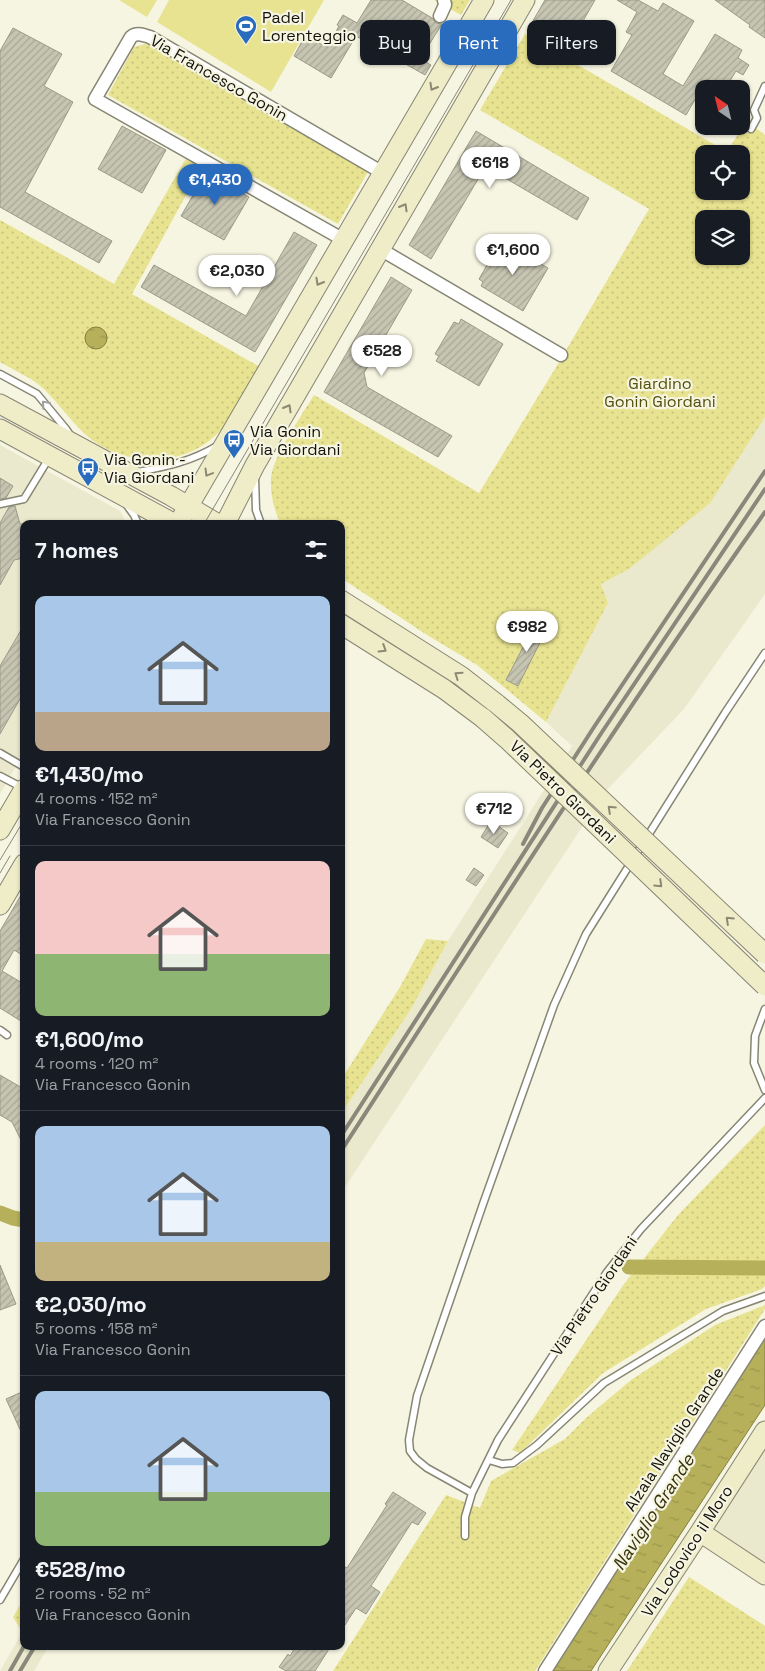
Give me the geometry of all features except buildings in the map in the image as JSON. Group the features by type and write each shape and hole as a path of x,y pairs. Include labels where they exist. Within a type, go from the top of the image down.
{"main road":[{"path":"179,520 484,0"},
{"path":"227,520 255,465 525,0"},
{"path":"0,404 188,505 212,520"},
{"path":"0,429 169,520"},
{"name":"Via Pietro Giordani","path":"345,603 460,676 520,723 765,954"},
{"name":"Via Pietro Giordani","path":"345,626 425,676 484,718 765,986"},
{"path":"0,830 20,795"},
{"path":"0,904 20,871"},
{"name":"Via Lodovico il Moro","path":"608,1671 765,1431"},
{"path":"700,1532 765,1575"}],"street":[{"path":"440,16 445,5 444,0"},
{"name":"Via Francesco Gonin","path":"344,240 95,99 107,77 134,34 150,37 383,173"},
{"path":"380,250 561,356"},
{"name":"Alzaia Naviglio Grande","path":"544,1671 765,1326"}],"lane":[{"path":"751,129 757,118 754,110 765,86"},
{"path":"0,374 37,394 66,428 74,443"},
{"path":"129,473 168,467 184,462 209,451 227,440"},
{"path":"0,504 24,498 50,455"},
{"path":"255,465 256,510 259,520"},
{"path":"116,492 134,514 136,520"},
{"path":"472,1493 427,1468 416,1459 410,1451 409,1440 417,1396 483,1204 554,1005 586,934 725,713 765,653"},
{"path":"0,753 20,765"},
{"path":"0,776 20,786"},
{"path":"765,1009 754,1036 754,1063 765,1090"},
{"path":"0,1030 7,1035"},
{"name":"Via Pietro Giordani","path":"464,1536 465,1517 472,1493 498,1440 607,1272 626,1245 765,1098"},
{"path":"489,1460 502,1464 513,1463 537,1445 604,1383 722,1311 765,1296"},
{"path":"0,1600 20,1566"}],"shaded area":[{"path":"765,417 765,594 684,709 605,792 345,1187 345,1108 411,1009 448,941 572,746 546,722 608,603 601,584 629,569"},
{"path":"0,445 120,511 125,520 20,520 20,759 0,794"},
{"path":"765,1439 765,1572 705,1533"},
{"path":"20,1636 20,1650 47,1650 34,1671 0,1671"}],"green space":[{"path":"119,0 157,0 147,17"},
{"name":"Padel Lorenteggio","path":"169,0 324,0 271,92 157,22"},
{"path":"434,0 470,0 461,15"},
{"name":"Giardino Gonin Giordani","path":"525,34 527,35 527,65 578,65 715,145 695,145 695,200 750,200 750,145 731,145 737,135 750,135 750,124 765,135 765,417 710,503 629,569 601,584 608,603 546,722 477,665 427,635 345,581 345,520 279,520 274,508 271,478 277,459 314,395 479,493 558,364 649,209 480,110 507,65 517,65 517,48"},
{"path":"149,43 369,170 338,224 108,95 134,47"},
{"path":"188,155 203,164 132,294 260,367 230,419 204,445 189,453 173,458 139,459 107,449 92,440 79,429 40,386 0,362 0,220 114,284"},
{"path":"426,939 448,941 411,1009 345,1108 345,1074 400,987"},
{"path":"765,1125 765,1286 762,1289 706,1309 603,1373 520,1453 512,1450 624,1284 678,1215"},
{"path":"765,1305 765,1309 535,1671 333,1671 446,1495 480,1508 491,1481 565,1439 586,1418 631,1380 715,1325"},
{"path":"689,1577 765,1626 765,1671 627,1671"},
{"path":"20,1605 20,1629 13,1617"}],"water":[{"path":"96,327 104,330 107,338 104,346 96,349 88,346 85,338 88,330"},
{"path":"765,1337 765,1405 591,1671 552,1671"}],"waterway":[{"path":"0,1213 20,1219"},
{"path":"629,1267 765,1268"}],"tram line":[{"path":"206,520 511,0"},
{"path":"0,860 20,827"},
{"path":"0,873 10,856"}],"railway":[{"path":"523,844 542,808 594,727 765,471"},
{"path":"345,1130 602,732 765,489"},
{"path":"345,1145 602,749 765,512"},
{"path":"10,1671 22,1650"},
{"path":"20,1671 33,1650"}],"place":[{"name":"Padel Lorenteggio","path":"246,45"},
{"name":"Via Gonin Via Giordani","path":"234,459"},
{"name":"Via Gonin - Via Giordani","path":"88,487"}],"water label":[{"name":"Naviglio Grande","path":"653,1512"}]}
